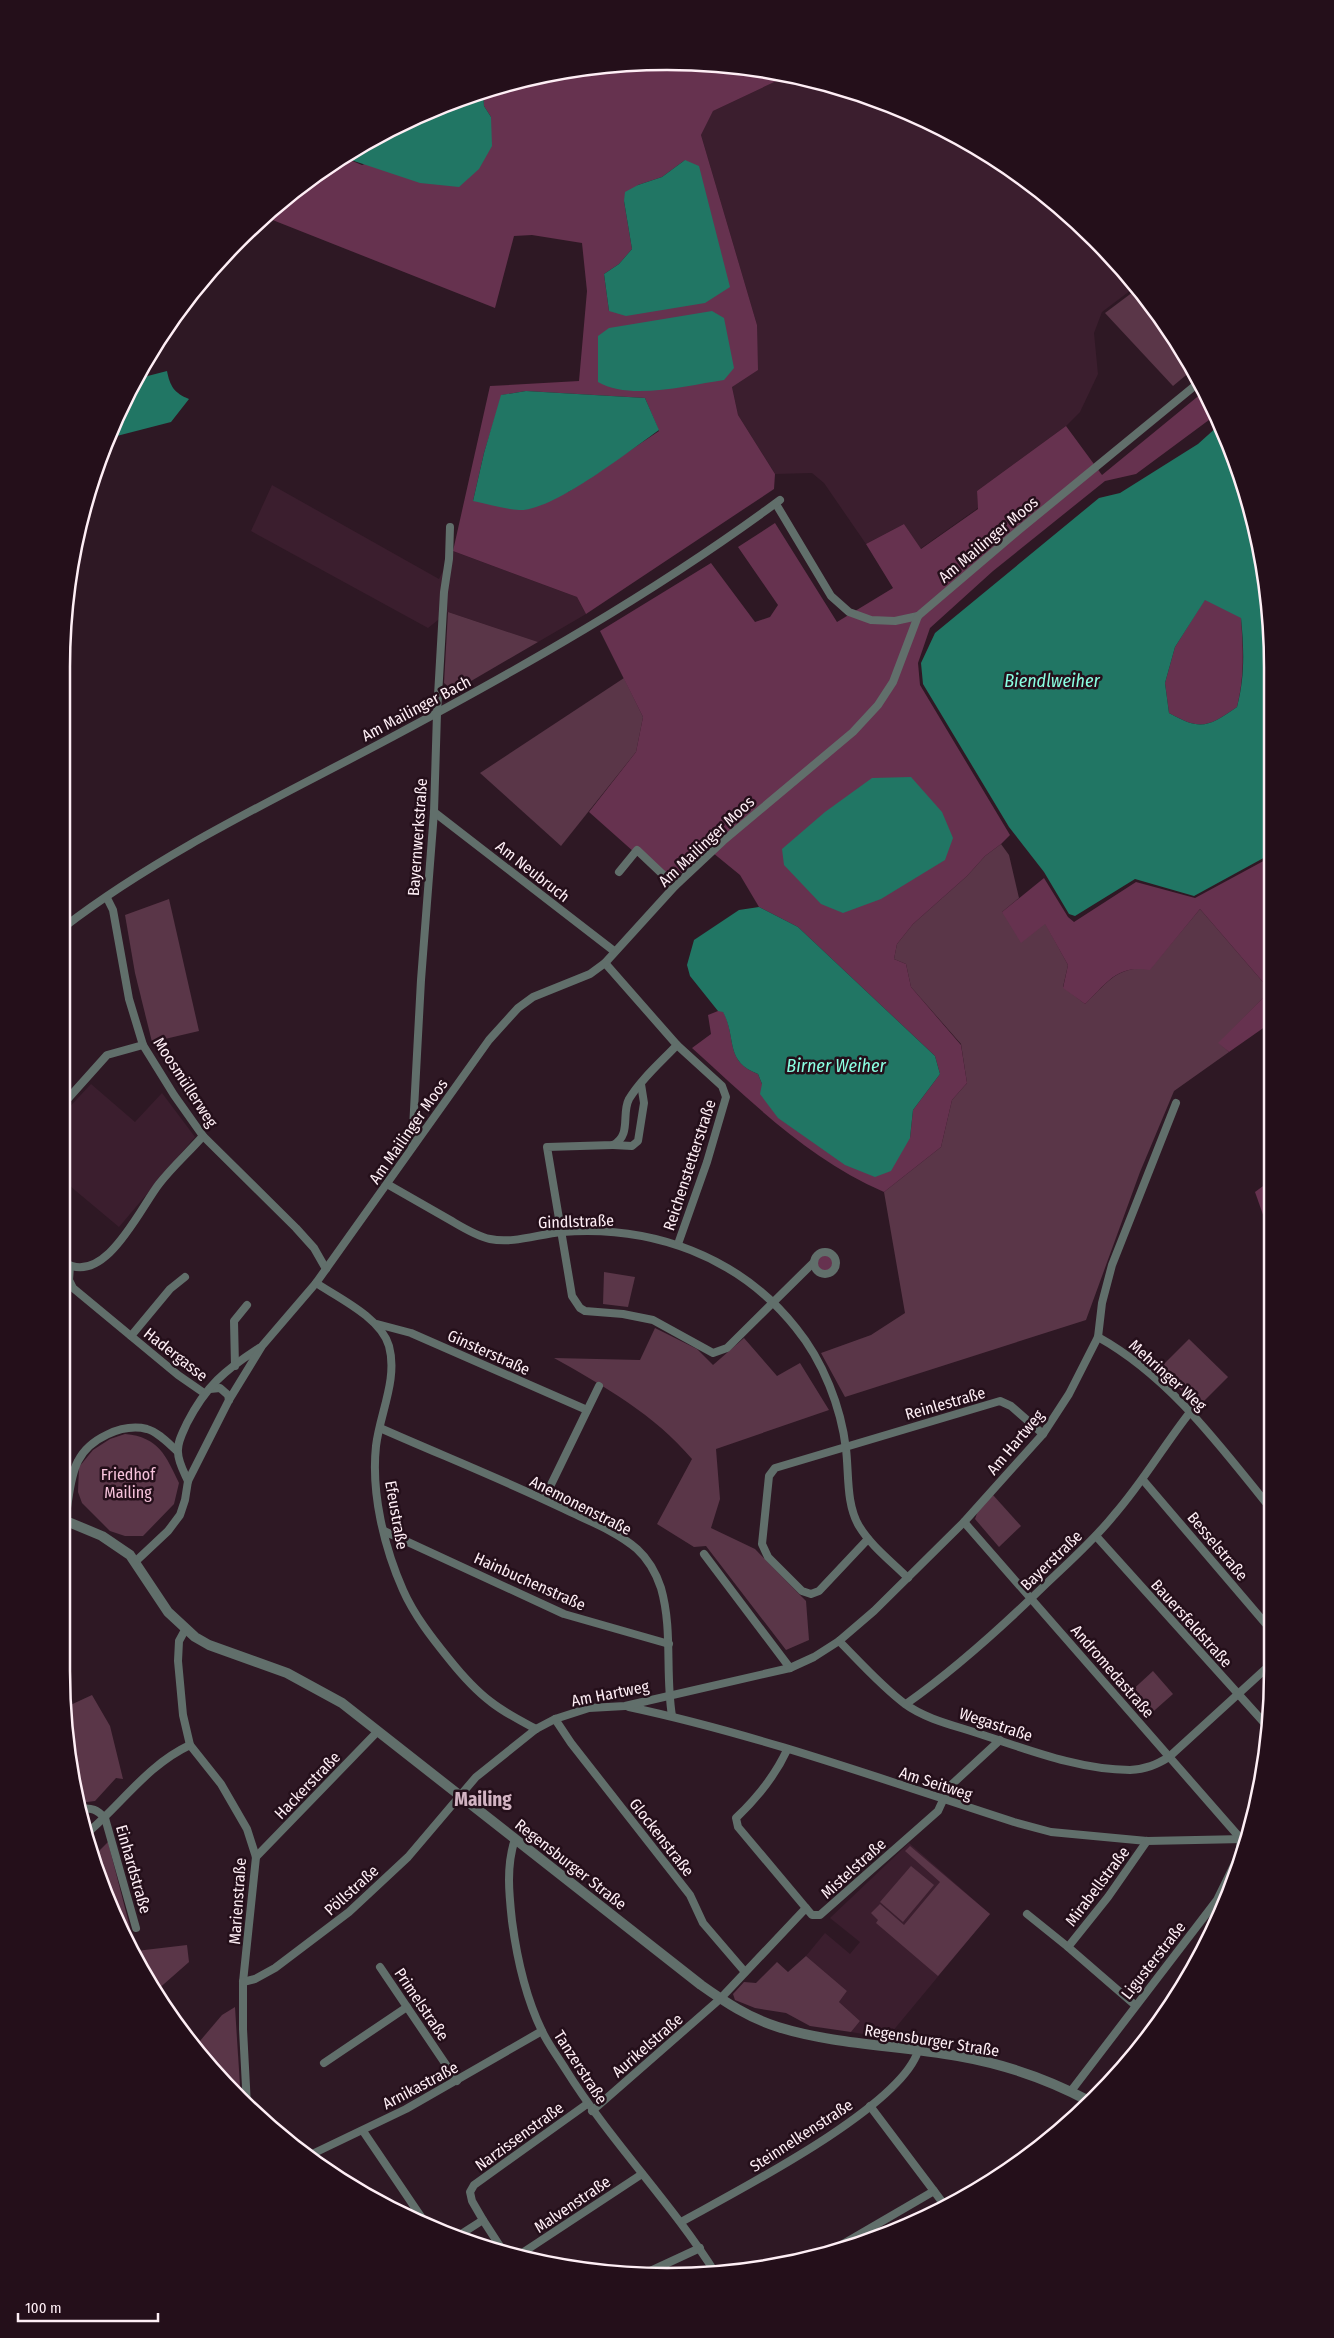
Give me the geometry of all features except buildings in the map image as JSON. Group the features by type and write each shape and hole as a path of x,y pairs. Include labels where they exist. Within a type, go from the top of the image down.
{"street":[{"name":"Am Mailinger Moos","path":"135,1562 168,1531 180,1515 188,1481 229,1400 262,1346 316,1283 489,1040 518,1008 533,997 578,980 605,963 675,886 723,841 853,732 878,705 893,682 918,616 1018,530 1193,387"},
{"name":"Am Mailinger Bach","path":"70,923 213,832 522,668 608,617 778,502 831,596 849,612 871,620 896,621 918,616"},
{"name":"Bayernwerkstraße","path":"412,1148 421,980 434,812 437,713 450,527"},
{"name":"Am Neubruch","path":"434,812 614,951"},
{"path":"619,872 637,850 675,886"},
{"name":"Moosmüllerweg","path":"107,898 116,923 129,999 143,1046 203,1136 296,1228 314,1248 326,1269"},
{"name":"Reichenstetterstraße","path":"605,963 677,1045 722,1086 726,1097 710,1153 678,1244"},
{"path":"613,1145 620,1141 624,1135 628,1100 677,1045"},
{"path":"70,1096 107,1055 143,1046"},
{"path":"642,1084 644,1102 638,1141 632,1146 546,1147 572,1296 580,1308 654,1320 713,1353 727,1348 814,1262"},
{"name":"Am Hartweg","path":"461,1797 476,1777 536,1729 556,1719 590,1708 625,1706 790,1668 814,1657 839,1641 908,1578 964,1522 1043,1434 1069,1394 1098,1337 1102,1303 1112,1265 1176,1103"},
{"path":"70,1265 81,1268 93,1266 103,1259 123,1236 160,1184 203,1136"},
{"name":"Gindlstraße","path":"387,1184 471,1232 490,1239 508,1240 561,1232 602,1231 644,1236 678,1244 726,1266 772,1302 797,1328 816,1356 839,1412 846,1447 851,1506 858,1526 868,1539 908,1578"},
{"name":"Hadergasse","path":"131,1336 170,1289 185,1277"},
{"name":"Hadergasse","path":"70,1282 74,1288 131,1336 204,1393"},
{"name":"Efeustraße","path":"316,1283 377,1324 389,1345 391,1369 375,1465 384,1531 390,1555 403,1591 423,1625 463,1676 489,1701 511,1716 536,1729"},
{"path":"235,1366 234,1321 247,1305"},
{"name":"Ginsterstraße","path":"377,1324 411,1333 588,1410"},
{"name":"Mehringer Weg","path":"1098,1337 1120,1349 1190,1410 1264,1500"},
{"name":"Am Mailinger Moos","path":"188,1481 178,1452 181,1434 204,1393 262,1346"},
{"path":"544,1499 599,1386"},
{"path":"204,1393 216,1387 220,1388 228,1395 229,1400"},
{"name":"Reinlestraße","path":"846,1447 1000,1402 1011,1406 1043,1434"},
{"name":"Bayerstraße","path":"906,1704 956,1668 999,1630 1096,1536 1143,1480 1190,1410"},
{"path":"70,1495 77,1462 95,1442 118,1431 131,1428 148,1429 164,1439 178,1452"},
{"name":"Anemonenstraße","path":"380,1428 544,1499 618,1535 637,1550 650,1564 660,1587 669,1644 669,1696 672,1716"},
{"path":"846,1447 775,1468 769,1476 762,1544 768,1557 802,1591 811,1594 819,1591 868,1539"},
{"name":"Besselstraße","path":"1143,1480 1264,1622"},
{"name":"Andromedastraße","path":"964,1522 1241,1836"},
{"name":"Regensburger Straße","path":"70,1523 113,1542 135,1562 168,1612 186,1630 209,1645 287,1673 342,1703 720,1999 762,2020 804,2034 862,2044 958,2056 1002,2066 1070,2091 1084,2098"},
{"name":"Hainbuchenstraße","path":"384,1531 564,1614 669,1644"},
{"name":"Bauersfeldstraße","path":"1096,1536 1262,1721"},
{"path":"704,1554 790,1668"},
{"name":"Marienstraße","path":"186,1630 179,1641 178,1661 182,1705 190,1745 221,1784 247,1829 256,1857 243,1982 242,2029 246,2094"},
{"name":"Wegastraße","path":"839,1641 884,1686 906,1704 939,1721 1053,1757 1103,1768 1130,1770 1152,1767 1169,1757 1264,1670"},
{"name":"Am Seitweg","path":"625,1706 672,1716 787,1750 1051,1832 1147,1841 1240,1839"},
{"name":"Glockenstraße","path":"556,1719 571,1743 690,1895 703,1923 745,1972"},
{"name":"Hackerstraße","path":"256,1857 377,1732"},
{"name":"Mistelstraße","path":"720,1999 806,1908 812,1915 820,1916 938,1811 949,1787 1000,1740"},
{"path":"91,1830 105,1818 156,1765 190,1745"},
{"path":"787,1750 782,1761 755,1800 736,1818 738,1827 806,1908"},
{"name":"Pöllstraße","path":"243,1982 275,1968 349,1912 408,1857 461,1797"},
{"path":"86,1808 97,1810 105,1818"},
{"name":"Einhardstraße","path":"105,1818 136,1928"},
{"name":"Tanzerstraße","path":"515,1839 509,1855 509,1897 517,1957 530,2002 542,2032 592,2111 682,2222 711,2266"},
{"name":"Mirabellstraße","path":"1068,1947 1108,1897 1147,1841"},
{"name":"Ligusterstraße","path":"1070,2091 1135,2005 1214,1909"},
{"name":"Mirabellstraße","path":"1027,1914 1135,2005"},
{"name":"Primelstraße","path":"380,1967 457,2081"},
{"name":"Aurikelstraße","path":"592,2111 720,1999"},
{"path":"324,2063 407,2007"},
{"name":"Arnikastraße","path":"315,2153 363,2131 457,2081 542,2032"},
{"name":"Steinnelkenstraße","path":"682,2222 823,2140 870,2106 910,2068 918,2051"},
{"name":"Narzissenstraße","path":"498,2244 472,2201 470,2192 474,2185 587,2104"},
{"path":"870,2106 941,2201"},
{"path":"363,2131 419,2214"},
{"name":"Malvenstraße","path":"525,2251 642,2174"},
{"path":"855,2237 934,2192"},
{"path":"464,2232 483,2220"},
{"path":"659,2268 700,2248"}],"shaded area":[{"path":"628,71 706,71 778,80 713,111 701,135 757,325 758,370 732,387 738,415 775,474 774,489 586,614 577,597 453,551 490,386 579,381 587,291 582,243 532,235 514,236 495,308 271,220 304,193 352,161 362,165 491,117 484,106 484,99 512,90 551,81","holes":["685,160 609,311 604,274 619,264 632,249 624,201 638,185 662,177","526,391 645,398 659,431 568,492 473,501 484,453 502,395"]},
{"path":"778,80 822,90 895,115 966,150 1030,193 1061,218 1089,245 1130,291 1102,312 1094,333 1098,374 1080,412 1066,426 977,491 978,508 920,549 904,524 866,544 824,483 812,473 775,474 738,415 732,387 757,325 701,135 713,111"},
{"path":"1198,396 1210,419 1136,474 1105,481 993,571 930,628 918,663 920,685 1010,835 913,924 897,944 894,959 906,964 911,987 961,1045 967,1083 952,1100 941,1147 884,1192 830,1163 805,1146 759,1109 692,1048 711,1034 708,1015 723,1011 736,1055 747,1069 758,1074 762,1084 910,1138 913,1110 940,1074 935,1056 798,927 759,907 740,875 707,848 670,884 589,812 636,752 643,717 600,631 711,563 755,622 770,617 778,605 738,547 775,523 837,622 893,588 866,544 904,524 921,549 978,509 977,491 1066,426 1102,475"},
{"path":"272,485 439,579 453,551 577,597 586,614 538,642 448,612 428,628 251,531"},
{"path":"1205,599 1241,617 1242,673 1237,707 1219,719 1204,724 1197,724 1180,719 1169,713 1165,683 1175,647"},
{"path":"1264,861 1264,983 1200,909 1150,970 1129,970 1113,977 1085,1004 1063,988 1068,965 1045,924 1021,943 1002,912 1044,878 1068,917 1074,922 1136,882 1195,898"},
{"path":"1264,997 1264,1028 1229,1052 1218,1043"},
{"path":"91,1084 135,1122 162,1093 195,1137 119,1227 70,1186 70,1107"},
{"path":"1264,1185 1264,1218 1255,1192"},
{"path":"825,1254 833,1259 834,1263 829,1271 825,1272 817,1267 816,1263 821,1255"},
{"path":"909,1843 990,1914 887,2038 851,2032 860,2021 839,2002 847,1991 806,1956 825,1933 850,1954 860,1942 830,1918"}],"green space":[{"path":"1132,293 1163,335 1187,374 1173,386 1105,313"},
{"path":"448,612 538,642 454,691 444,683"},
{"path":"624,678 643,717 636,752 561,846 480,773"},
{"path":"1001,844 1009,855 1019,898 1002,912 1045,923 1068,965 1063,987 1085,1004 1113,977 1129,970 1139,968 1150,969 1200,909 1264,983 1264,997 1219,1043 1229,1052 1174,1091 1140,1172 1086,1320 845,1397 821,1353 871,1335 905,1313 884,1192 941,1147 952,1100 967,1083 961,1044 911,987 906,964 894,959 897,944 913,924 967,876 985,856"},
{"path":"169,899 199,1031 152,1042 135,973 125,915"},
{"path":"604,1272 635,1277 628,1307 603,1304"},
{"path":"655,1328 697,1349 713,1365 744,1338 777,1376 800,1363 829,1410 716,1449 720,1499 711,1528 755,1549 806,1601 809,1640 786,1650 706,1546 694,1547 657,1524 692,1459 662,1429 628,1402 554,1358 640,1360"},
{"path":"1189,1339 1228,1377 1198,1407 1159,1369"},
{"name":"Friedhof Mailing","path":"125,1434 146,1439 154,1444 165,1456 179,1483 174,1504 143,1536 125,1536 110,1531 82,1503 78,1492 79,1467 93,1450 110,1439"},
{"path":"993,1495 1021,1526 999,1547 975,1519 979,1508"},
{"path":"1153,1671 1173,1694 1147,1717 1127,1695"},
{"path":"92,1695 110,1726 123,1779 116,1778 95,1801 85,1802 75,1749 71,1705"},
{"path":"108,1842 132,1934 115,1899 98,1852"},
{"path":"910,1846 990,1914 938,1976 876,1923 878,1920 871,1913 880,1904 904,1925 940,1882 905,1851"},
{"path":"911,1866 934,1885 903,1922 880,1902"},
{"path":"187,1945 189,1962 161,1987 140,1951"},
{"path":"806,1956 847,1991 839,2002 860,2021 851,2032 810,2026 786,2013 755,2008 735,2000 733,1994 744,1982 756,1983 777,1962 788,1972"},
{"path":"235,2007 240,2088 199,2042 222,2015"}],"water":[{"path":"484,99 484,106 491,117 492,146 479,169 459,187 420,183 352,160 403,132 439,115"},
{"path":"685,160 699,166 730,287 705,303 626,316 609,311 604,274 619,264 632,249 624,201 625,192 638,185 662,177"},
{"path":"712,311 724,318 734,368 724,380 677,388 643,391 611,388 598,382 598,336 609,328"},
{"path":"167,371 174,388 189,399 171,422 116,436 132,403 146,377"},
{"path":"526,391 645,398 659,430 590,479 551,501 533,508 519,510 473,501 484,453 501,395"},
{"name":"Biendlweiher","path":"1214,429 1244,512 1259,589 1264,667 1264,858 1194,896 1135,879 1075,916 1069,914 1044,872 1009,827 923,684 921,663 935,633 1099,498 1120,493 1198,444","holes":["1205,600 1241,618 1243,663 1237,707 1219,719 1204,724 1189,722 1169,713 1165,683 1175,647"]},
{"path":"911,777 942,812 953,838 945,860 881,899 843,913 821,904 784,865 782,849 825,812 872,778"},
{"name":"Birner Weiher","path":"759,907 798,927 935,1056 940,1074 913,1110 910,1138 891,1171 875,1177 845,1165 778,1118 760,1094 762,1084 758,1074 747,1069 736,1056 723,1012 718,1011 690,976 687,965 694,940 739,910"}],"district":[{"name":"Mailing","path":"483,1799"}]}
